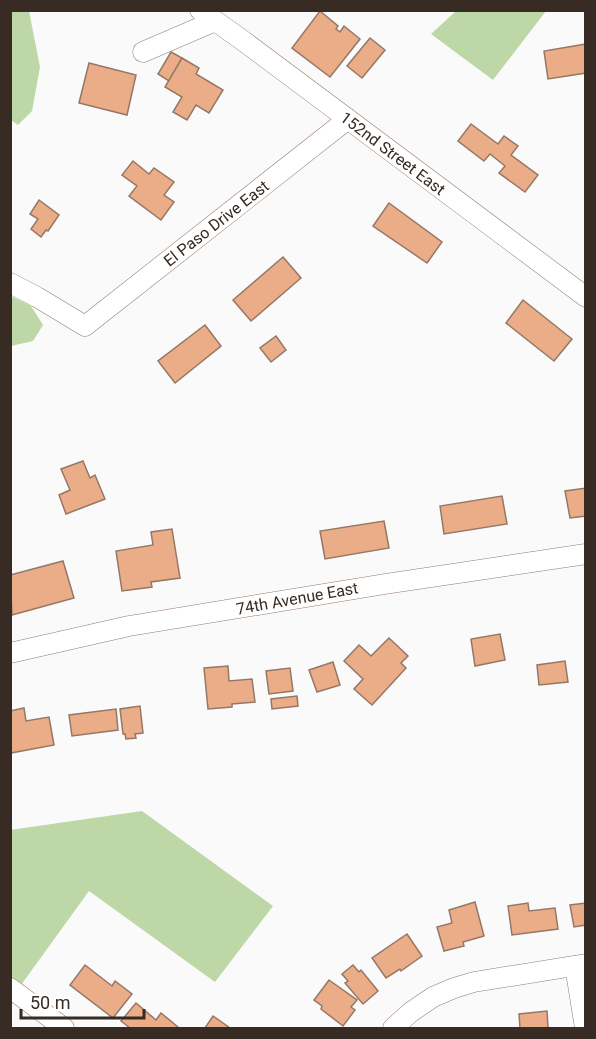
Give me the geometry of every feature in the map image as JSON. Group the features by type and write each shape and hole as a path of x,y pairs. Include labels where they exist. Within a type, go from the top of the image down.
{"street":[{"path":"143,52 207,16"},
{"name":"152nd Street East","path":"207,16 585,297"},
{"name":"El Paso Drive East","path":"10,283 85,326 348,119"},
{"name":"74th Avenue East","path":"10,653 129,626 373,585 585,554"},
{"path":"393,1029 411,1012 434,997 454,988 474,982 580,965 585,1029"},
{"path":"10,988 64,1029"}],"green space":[{"path":"11,10 29,11 40,67 32,111 18,125 11,120"},
{"path":"457,10 546,11 493,80 431,34"},
{"path":"11,298 31,306 43,325 33,341 11,346"},
{"path":"142,811 273,906 215,982 89,891 21,985 11,978 10,830"}],"building":[{"path":"320,11 338,26 336,29 340,32 344,26 360,39 330,77 292,48"},
{"path":"370,38 385,50 362,78 347,66"},
{"path":"586,44 586,73 548,79 544,51"},
{"path":"171,52 182,58 169,81 158,74"},
{"path":"182,58 199,68 196,74 223,90 209,113 196,105 187,120 173,112 182,97 165,87"},
{"path":"89,63 136,75 127,115 79,103"},
{"path":"471,124 498,144 504,136 518,146 511,155 538,175 525,192 499,173 505,166 490,154 484,161 458,141"},
{"path":"133,161 149,174 154,168 174,182 164,195 174,202 161,220 129,196 137,186 122,175"},
{"path":"39,200 59,215 41,237 31,229 38,219 30,214"},
{"path":"389,203 442,242 427,263 373,226"},
{"path":"283,257 301,278 251,321 233,300"},
{"path":"523,300 572,339 554,361 506,323"},
{"path":"205,325 221,346 175,383 158,361"},
{"path":"276,336 286,350 271,362 260,348"},
{"path":"83,461 90,478 95,475 105,499 66,514 59,495 70,490 61,469"},
{"path":"586,488 586,516 570,518 565,491"},
{"path":"502,496 507,524 444,534 440,506"},
{"path":"384,521 389,548 325,559 320,531"},
{"path":"172,529 180,578 151,582 152,587 122,591 116,551 153,545 151,532"},
{"path":"63,561 74,598 12,615 10,575"},
{"path":"500,634 505,660 475,666 471,639"},
{"path":"389,638 408,656 401,663 406,668 372,705 354,689 363,679 344,661 359,645 371,656"},
{"path":"565,661 568,682 539,685 537,665"},
{"path":"333,662 340,685 317,692 309,670"},
{"path":"228,666 229,681 252,679 255,702 208,709 204,668"},
{"path":"290,668 293,691 269,694 266,671"},
{"path":"297,696 298,706 272,709 271,699"},
{"path":"140,706 143,733 135,734 136,738 126,739 123,734 120,709"},
{"path":"24,708 26,721 49,717 54,745 11,753 10,711"},
{"path":"116,709 118,730 72,736 69,715"},
{"path":"475,902 484,936 463,942 464,946 444,951 437,927 452,923 449,910"},
{"path":"528,903 529,911 555,908 558,929 512,935 508,906"},
{"path":"586,903 586,925 574,927 570,905"},
{"path":"407,934 422,956 401,971 400,969 386,978 372,958"},
{"path":"85,965 112,986 115,981 132,994 113,1018 70,985"},
{"path":"353,965 359,972 361,970 378,991 363,1004 345,983 348,981 342,974"},
{"path":"329,980 357,1000 351,1007 355,1010 343,1026 321,1009 322,1006 314,1000"},
{"path":"136,1003 156,1020 161,1013 178,1027 130,1028 121,1021"},
{"path":"547,1011 548,1028 520,1028 519,1014"},
{"path":"213,1016 230,1028 205,1028"}]}
